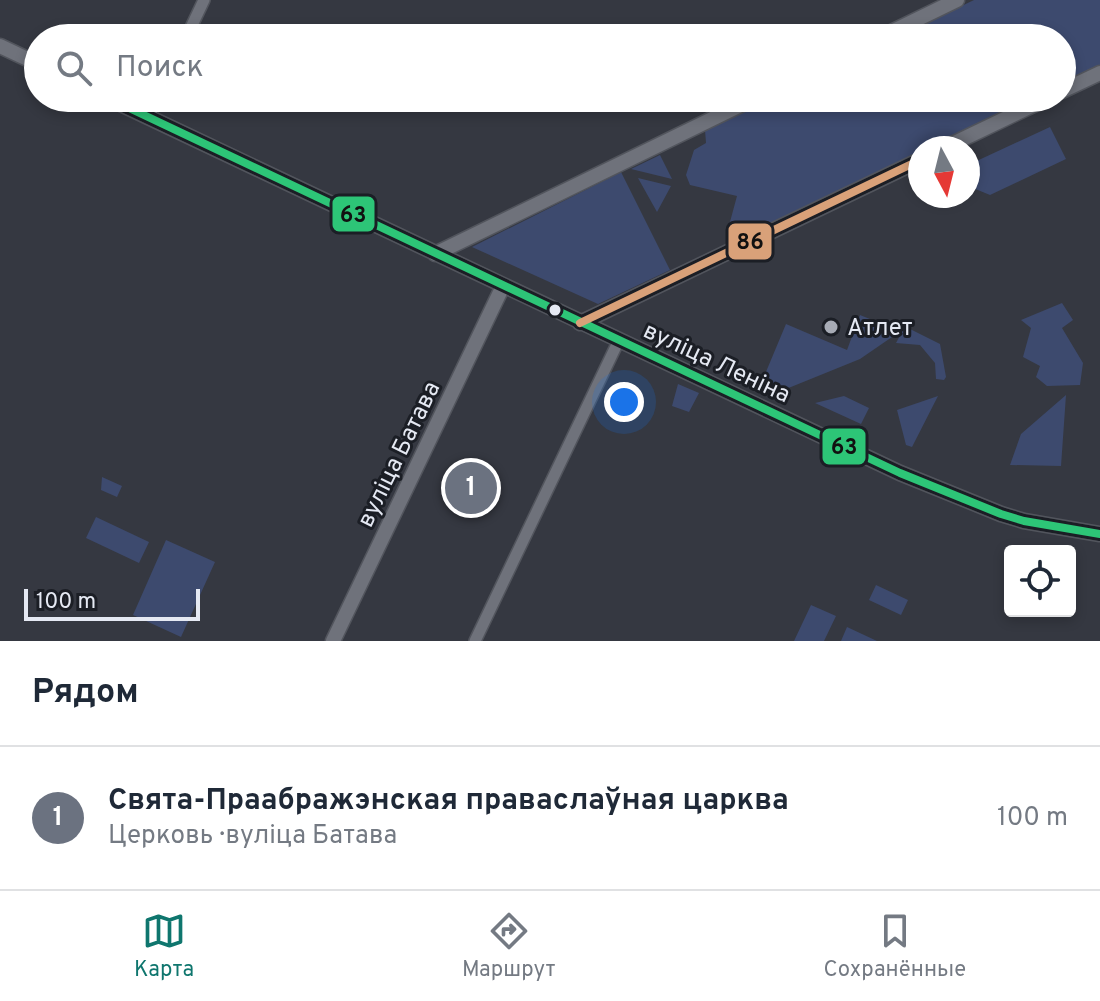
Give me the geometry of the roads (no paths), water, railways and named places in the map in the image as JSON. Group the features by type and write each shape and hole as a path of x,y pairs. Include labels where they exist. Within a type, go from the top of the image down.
{"street":[{"path":"193,24 204,0"},
{"path":"908,24 957,0"},
{"path":"0,46 24,57"},
{"path":"1076,84 1100,73"},
{"name":"вуліца Леніна","path":"136,112 900,473 977,506 1024,521 1100,534"},
{"path":"148,118 151,112"},
{"path":"435,254 726,112"},
{"path":"969,136 1019,112"},
{"path":"580,323 908,166"},
{"name":"вуліца Батава","path":"333,641 503,286"},
{"path":"475,641 619,340"}],"place":[{"name":"Атлет","path":"831,327"},
{"name":"Свята-Праабражэнская праваслаўная царква","path":"471,488"}]}
